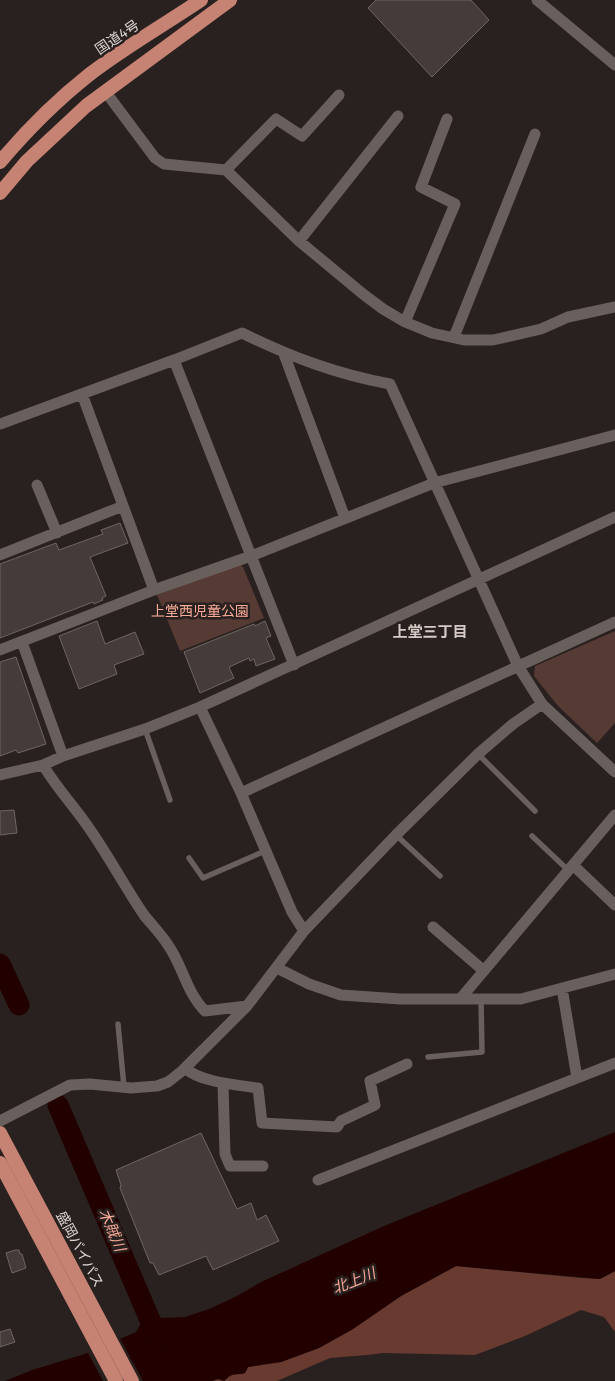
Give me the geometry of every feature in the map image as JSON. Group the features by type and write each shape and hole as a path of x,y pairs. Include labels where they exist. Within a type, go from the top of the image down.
{"highway":[{"name":"国道4号","path":"0,162 19,139 53,105 91,74 201,0"},
{"path":"0,193 27,162 86,106 230,0"},
{"name":"盛岡バイパス","path":"0,1133 96,1330 116,1381"},
{"name":"盛岡バイパス","path":"0,1163 96,1330 132,1381"}],"street":[{"path":"538,0 615,65"},
{"path":"105,91 155,158 164,164 226,170 299,241 363,294 383,309 406,322 454,338 493,340 541,328 568,317 615,307"},
{"path":"226,170 276,119 302,136 338,95"},
{"path":"299,241 398,116"},
{"path":"406,322 455,204 421,187 447,120"},
{"path":"454,338 535,134"},
{"path":"0,424 242,333 284,354 355,377 390,384 518,666 542,704 615,772"},
{"path":"284,354 345,518"},
{"path":"174,360 294,665"},
{"path":"82,394 154,590"},
{"path":"0,650 154,590 250,556 434,483 615,435"},
{"path":"37,485 57,533"},
{"path":"0,555 123,506"},
{"path":"0,775 43,765 62,756 145,729 200,707 615,518"},
{"path":"241,792 615,622"},
{"path":"22,642 62,756"},
{"path":"0,1121 70,1085 157,1086 168,1082 185,1068 247,1006 304,931 396,835 478,754 513,724 542,704"},
{"path":"200,707 241,792 264,851 292,912 304,931"},
{"path":"43,765 90,829 145,916 169,946 196,1002 205,1011 247,1006"},
{"path":"461,998 615,815"},
{"path":"570,868 615,905"},
{"path":"433,927 484,971"},
{"path":"277,968 309,984 341,994 400,999 521,999 615,974"},
{"path":"562,988 577,1078"},
{"path":"318,1180 615,1063"},
{"path":"185,1068 190,1073 223,1084 258,1088 262,1123 337,1127 341,1121 375,1105 370,1082 408,1064"},
{"path":"223,1084 225,1154 230,1166 263,1166"}],"lane":[{"path":"145,729 170,800"},
{"path":"478,754 535,811"},
{"path":"396,835 440,876"},
{"path":"532,836 570,868"},
{"path":"189,858 203,878 264,851"},
{"path":"428,1057 482,1052 482,998"},
{"path":"118,1024 124,1087"}],"green space":[{"name":"上堂西児童公園","path":"239,564 243,567 264,618 180,651 157,595"},
{"path":"615,631 615,723 597,743 558,706 534,676 535,666"}],"shaded area":[{"path":"456,1266 600,1279 615,1271 615,1332 604,1317 581,1310 525,1336 475,1355 383,1353 330,1358 277,1381 224,1381 232,1375 245,1373 248,1367 281,1362 319,1348 353,1329 401,1296"}],"water":[{"name":"北上川","path":"615,1132 615,1271 600,1279 456,1266 401,1296 353,1329 319,1348 281,1362 248,1367 245,1373 232,1375 224,1381 218,1379 212,1381 5,1381 32,1370 88,1353 136,1332 142,1321 141,1316 150,1313 162,1318 185,1317 209,1309 261,1282 384,1226"}],"pier":[{"path":"119,1337 143,1381 103,1381 87,1351"}],"building":[{"path":"376,0 471,0 489,20 432,77 368,8"},
{"path":"120,523 128,543 90,557 106,596 102,598 103,600 94,604 93,602 0,638 0,564 56,543 59,550 103,534 101,530"},
{"path":"97,621 105,644 135,632 144,654 114,665 117,674 79,689 59,636"},
{"path":"265,621 271,636 266,638 275,659 256,666 254,659 250,661 249,658 229,667 234,678 200,693 184,652"},
{"path":"16,657 46,744 18,753 16,750 0,756 0,662"},
{"path":"14,810 17,833 0,835 0,811"},
{"path":"201,1133 237,1209 251,1203 257,1220 266,1215 279,1241 213,1270 206,1256 159,1275 153,1263 150,1263 120,1188 121,1185 116,1170"},
{"path":"19,1250 20,1254 22,1254 26,1268 12,1273 6,1253"},
{"path":"10,1329 15,1342 0,1347 0,1332"}],"waterway":[{"name":"木賊川","path":"0,964 19,1005"},
{"name":"木賊川","path":"58,1105 159,1341"}],"district":[{"name":"上堂三丁目","path":"430,632"}]}
